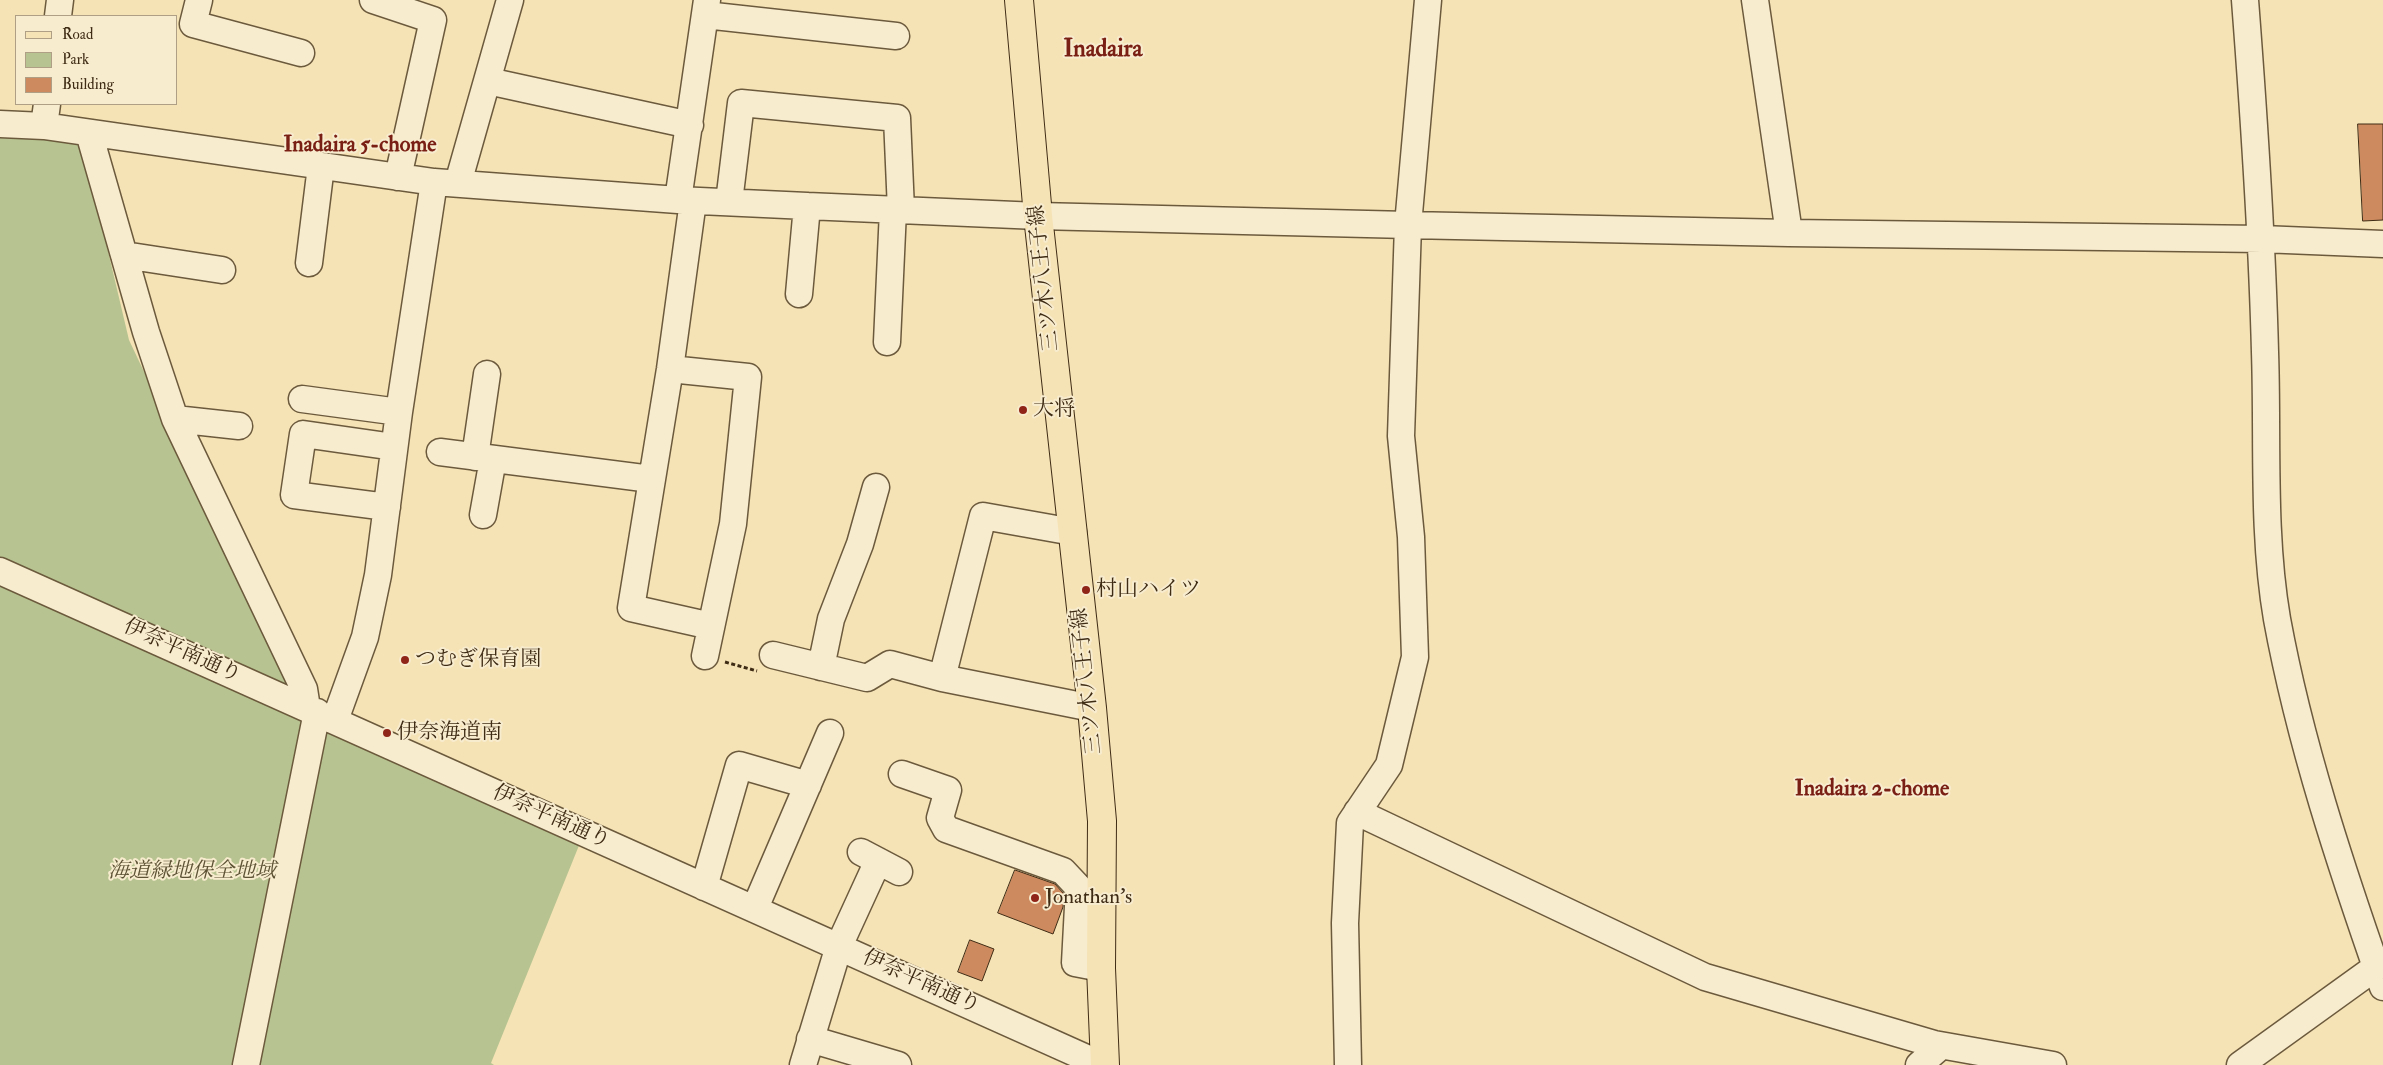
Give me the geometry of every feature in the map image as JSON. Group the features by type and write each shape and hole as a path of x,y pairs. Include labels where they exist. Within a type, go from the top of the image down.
{"main road":[{"name":"三ツ木八王子線","path":"1020,0 1038,216 1092,708 1102,821 1104,1065"}],"street":[{"path":"58,15 60,0"},
{"path":"199,0 193,24 301,53"},
{"path":"373,0 433,20 398,177"},
{"path":"246,1065 320,713 365,637 378,576 399,412 446,182 488,81 510,0"},
{"path":"1348,1065 1345,923 1350,823 1389,765 1415,657 1411,537 1401,436 1408,225 1428,0"},
{"path":"1755,0 1789,233"},
{"path":"2240,1065 2381,972 2346,882 2306,741 2277,618 2269,532 2262,239 2246,0"},
{"path":"711,626 631,608 670,368 686,200 690,125 706,8 896,36"},
{"path":"488,81 690,125"},
{"path":"729,202 741,103 897,118 897,210 887,342"},
{"path":"0,124 45,115 89,133 398,177 686,200 1038,216 1789,233 2262,239 2383,244"},
{"path":"89,133 146,332 175,419 304,689 320,713"},
{"path":"310,263 321,166"},
{"path":"799,294 807,206"},
{"path":"124,255 222,270"},
{"path":"670,368 748,377 733,524 705,656"},
{"path":"483,515 487,374"},
{"path":"302,399 399,412"},
{"path":"175,419 239,426"},
{"path":"387,506 294,495 303,434 394,447"},
{"path":"440,452 651,479"},
{"path":"821,667 831,619 860,544 875,487"},
{"path":"942,678 983,516 1072,532"},
{"name":"伊奈平南通り","path":"0,571 1104,1065"},
{"path":"773,655 867,678 890,664 942,678 1092,708"},
{"path":"755,908 830,734"},
{"path":"704,887 739,765 808,786"},
{"path":"902,774 948,790 940,818 946,829 1063,871 1079,888 1075,964 1102,968"},
{"path":"1357,812 1705,977 1942,1046 2053,1065"},
{"path":"803,1065 839,946 879,862"},
{"path":"810,1039 898,1065"},
{"path":"1919,1065 1942,1046"}],"path":[{"path":"705,656 767,674 773,655"}],"green space":[{"name":"海道緑地保全地域","path":"0,134 82,141 129,340 263,623 304,715 580,843 491,1063 494,1065 0,1065"}],"building":[{"path":"2358,124 2383,124 2383,220 2363,221"},
{"name":"Jonathan's","path":"1015,870 1055,884 1064,894 1063,907 1053,934 998,913"},
{"path":"970,940 994,949 982,981 958,972"}],"place":[{"name":"大将","path":"1023,410"},
{"name":"村山ハイツ","path":"1086,590"},
{"name":"つむぎ保育園","path":"405,660"},
{"name":"伊奈海道南","path":"387,733"},
{"name":"Jonathan's","path":"1035,898"}],"district":[{"name":"Inadaira","path":"1103,51"},
{"name":"Inadaira 5-chome","path":"360,146"},
{"name":"Inadaira 2-chome","path":"1872,790"}]}
